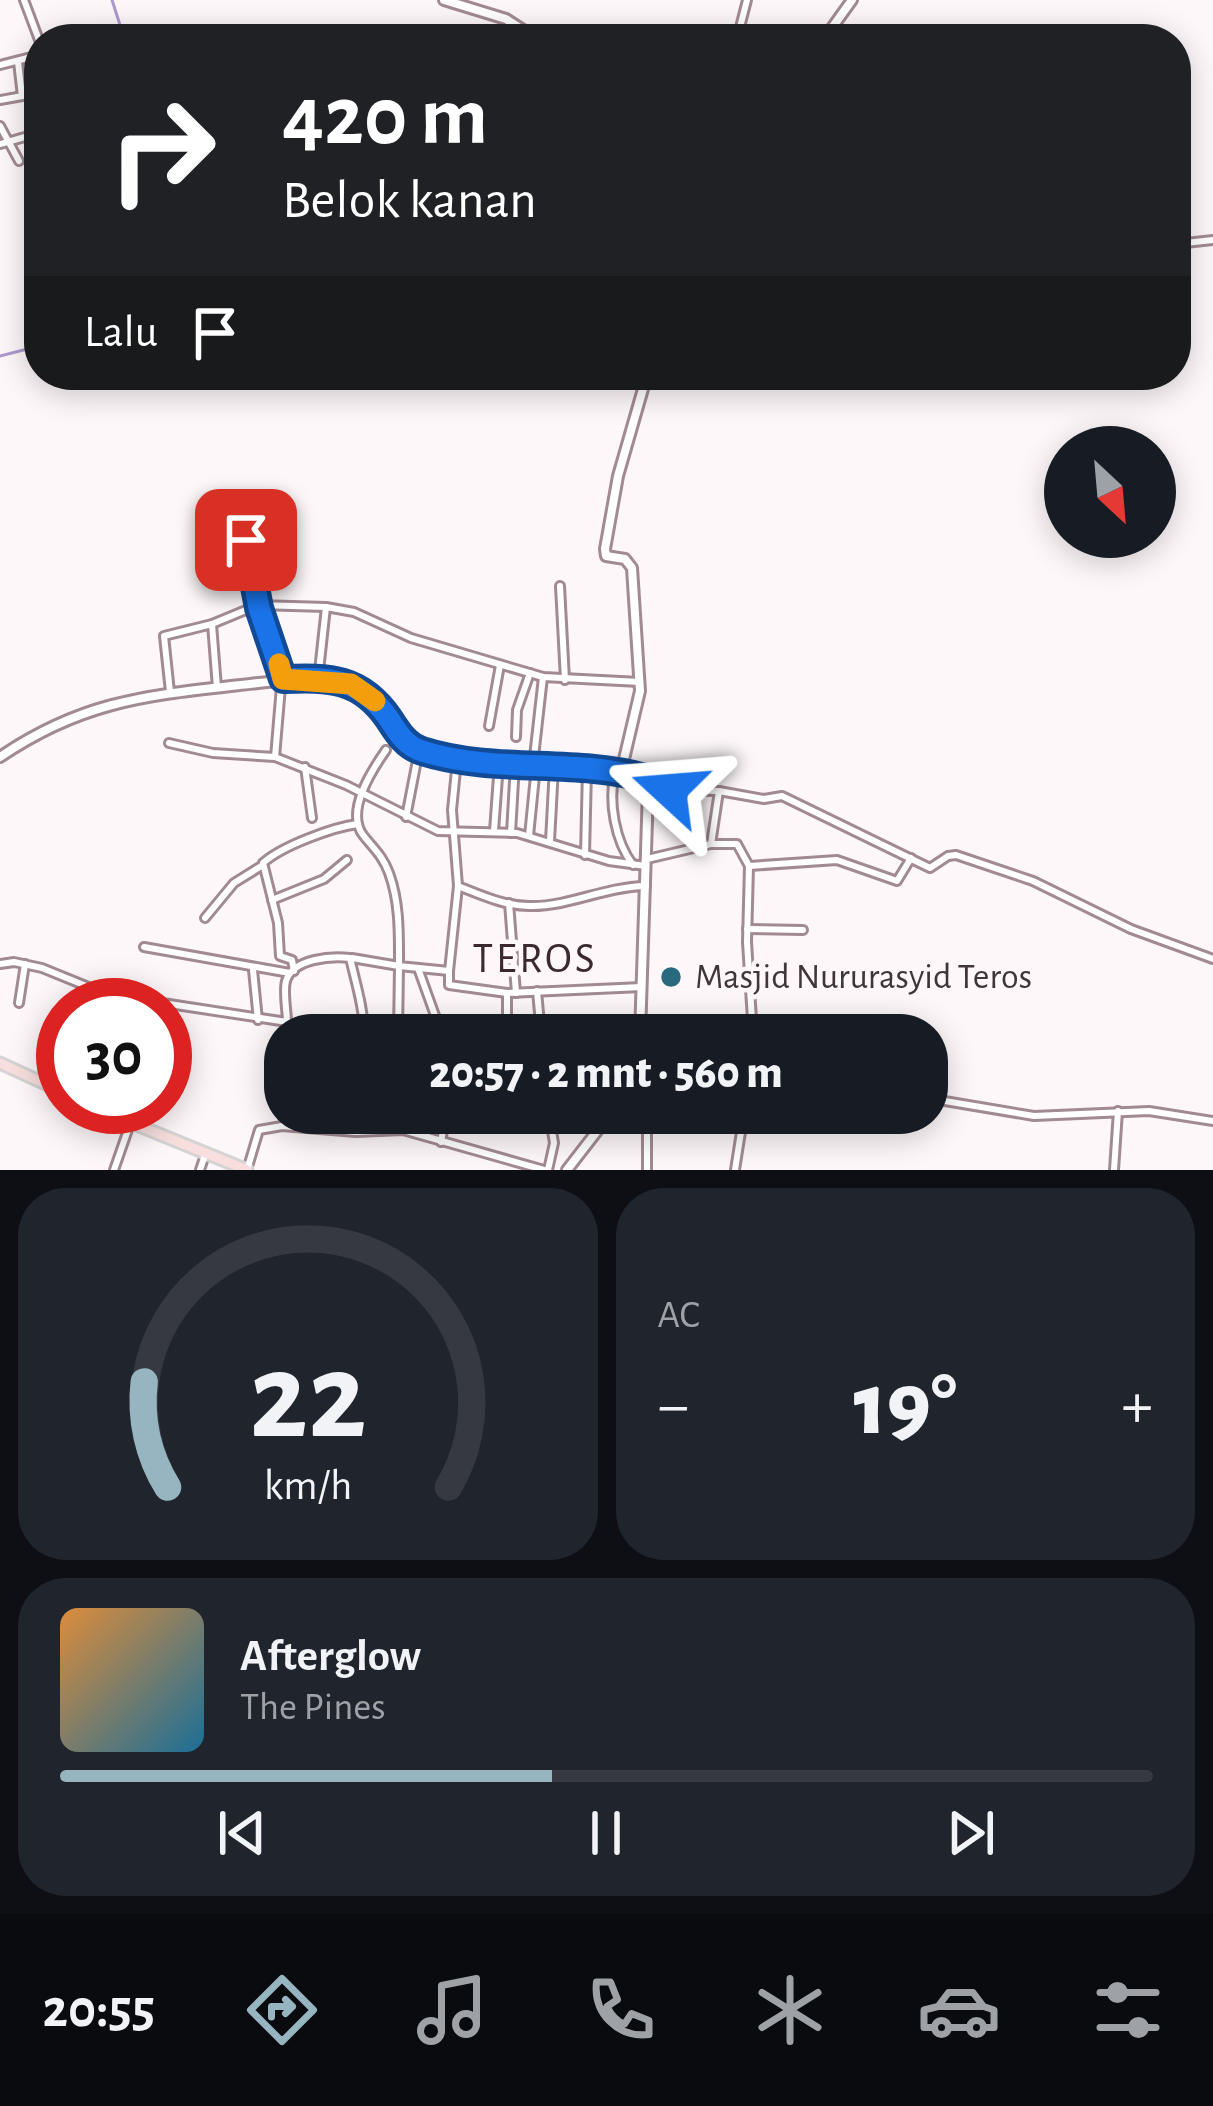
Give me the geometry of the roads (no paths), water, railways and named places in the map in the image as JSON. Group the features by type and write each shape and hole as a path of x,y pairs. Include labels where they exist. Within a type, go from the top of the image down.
{"main road":[{"path":"0,1063 36,1080"},
{"path":"155,1134 247,1170"}],"street":[{"path":"444,0 513,24"},
{"path":"838,0 851,2"},
{"path":"0,65 24,60"},
{"path":"0,100 22,96 18,62"},
{"path":"0,126 19,161"},
{"path":"633,865 622,847 611,790 634,726 640,682 631,564 606,556 605,549 610,507 643,390"},
{"path":"246,540 258,605 283,679 275,757"},
{"path":"560,586 565,680"},
{"path":"170,692 164,635 212,624 258,605 326,607 354,613 411,638 543,677 640,682"},
{"path":"318,680 326,607"},
{"path":"212,624 217,688"},
{"path":"489,726 500,665"},
{"path":"516,737 517,710 530,673"},
{"path":"529,836 543,677"},
{"path":"0,757 64,719 170,692 283,679 318,680 362,688 405,741 419,750 645,778 642,1014"},
{"path":"169,743 222,754 275,757 362,792 406,818 453,834 511,832 633,865 711,844 737,844 749,866 752,1014"},
{"path":"386,750 362,792 358,824 391,878 398,912 398,1014"},
{"path":"406,818 419,750"},
{"path":"457,758 453,834 458,886 449,985 512,993 644,987"},
{"path":"494,831 499,763"},
{"path":"511,832 515,764"},
{"path":"305,767 312,818"},
{"path":"549,842 554,767"},
{"path":"585,855 587,769"},
{"path":"648,790 719,790 764,799 782,796 933,869 945,858 956,856 1033,881 1131,929 1213,959"},
{"path":"711,844 719,790"},
{"path":"206,918 234,883 284,850 358,824"},
{"path":"749,866 841,860 897,881 911,858"},
{"path":"271,900 324,879 347,860"},
{"path":"263,865 278,922 280,956 292,960 286,981 287,1014"},
{"path":"458,886 532,906 646,886"},
{"path":"509,903 510,1014"},
{"path":"747,929 802,930"},
{"path":"144,947 253,970 292,972 319,959 350,958 449,971"},
{"path":"350,958 364,1014"},
{"path":"0,964 26,964 96,990 264,1020"},
{"path":"19,1003 26,964"},
{"path":"253,970 258,1020"},
{"path":"419,970 435,1014"},
{"path":"537,991 539,1014"},
{"path":"948,1102 1034,1116 1149,1111 1213,1121"},
{"path":"1114,1170 1118,1111"},
{"path":"247,1170 256,1133 265,1126 403,1130 546,1170 552,1134"},
{"path":"114,1170 127,1134"},
{"path":"441,1142 442,1134"},
{"path":"567,1170 595,1134"},
{"path":"647,1134 647,1170"},
{"path":"735,1170 741,1134"},
{"path":"200,1170 206,1155"}],"waterway":[{"path":"112,0 120,24"},
{"path":"0,356 24,350"}],"place":[{"name":"Masjid Nururasyid Teros","path":"671,977"}],"district":[{"name":"TEROS","path":"535,959"}]}
